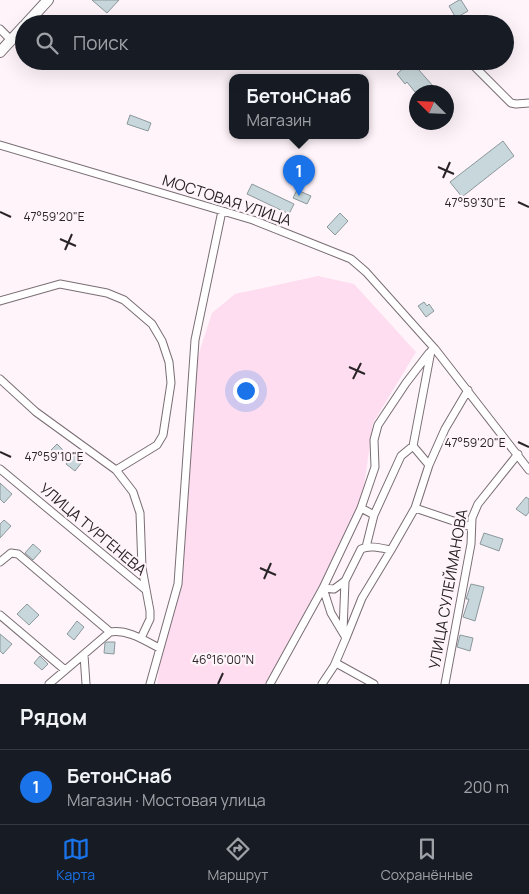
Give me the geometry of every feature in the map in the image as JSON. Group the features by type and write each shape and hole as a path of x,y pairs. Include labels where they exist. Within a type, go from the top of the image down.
{"main road":[{"path":"34,15 48,0"},
{"path":"0,52 15,36"}],"street":[{"path":"0,29 11,40"},
{"path":"478,70 512,103 529,103"},
{"name":"МОСТОВАЯ УЛИЦА","path":"0,145 253,220 351,260 366,272 468,390 529,470"},
{"path":"150,684 178,584 195,340 222,211"},
{"path":"0,300 60,284 70,285 116,295 139,311 152,324 162,340 171,370 172,383 165,416 164,432 157,445 116,470"},
{"path":"366,547 374,515 401,456 412,446 433,350"},
{"path":"270,684 323,588 360,508 375,467 374,440 378,425 406,383 433,350"},
{"path":"0,379 36,412 116,470 129,484 136,500 141,524 142,568 150,619 141,638"},
{"path":"322,684 336,663 345,634 362,598 415,508 429,465 445,429 468,390"},
{"path":"412,446 429,465"},
{"name":"УЛИЦА СУЛЕЙМАНОВА","path":"445,684 470,544 473,514 478,504 518,454"},
{"name":"УЛИЦА ТУРГЕНЕВА","path":"0,469 146,590"},
{"path":"360,508 374,515"},
{"path":"415,508 471,527"},
{"path":"345,634 345,581 361,549 366,547 391,550"},
{"path":"0,562 12,553 18,554 110,632"},
{"path":"323,588 334,588 345,581"},
{"path":"323,588 331,613 345,634"},
{"path":"0,615 65,670"},
{"path":"49,684 110,632 119,631 141,638 159,648"},
{"path":"84,655 86,684"},
{"path":"336,663 374,684"}],"shaded area":[{"path":"318,276 354,284 416,352 373,423 361,508 266,684 157,684 165,628 182,582 196,362 212,313 235,294"}],"building":[{"path":"92,0 119,0 107,13"},
{"path":"461,0 468,11 461,15 454,15 449,6"},
{"path":"401,70 419,70 432,85 409,85 407,82 405,84 397,74"},
{"path":"130,115 151,123 148,131 127,124"},
{"path":"503,141 514,156 462,197 450,182"},
{"path":"252,184 294,204 289,214 247,194"},
{"path":"297,190 311,196 307,204 293,198"},
{"path":"340,213 348,221 335,235 327,227"},
{"path":"424,302 427,306 429,304 434,311 426,317 418,306"},
{"path":"57,444 64,451 58,457 51,450"},
{"path":"73,455 82,462 75,471 66,464"},
{"path":"0,483 12,494 4,503 0,499"},
{"path":"526,497 529,499 529,512 526,516 516,509"},
{"path":"4,520 11,526 0,538 0,524"},
{"path":"484,533 503,539 499,551 480,544"},
{"path":"33,544 41,551 33,560 25,553"},
{"path":"471,584 484,587 475,621 463,617 469,599 466,599"},
{"path":"27,604 39,615 29,625 17,614"},
{"path":"77,621 84,627 74,640 67,634"},
{"path":"0,634 12,644 3,654 0,651"},
{"path":"460,635 473,638 470,651 457,647"},
{"path":"115,642 114,654 104,653 105,643"},
{"path":"40,656 48,664 42,670 34,663"}],"place":[{"name":"БетонСнаб","path":"299,196"}]}
